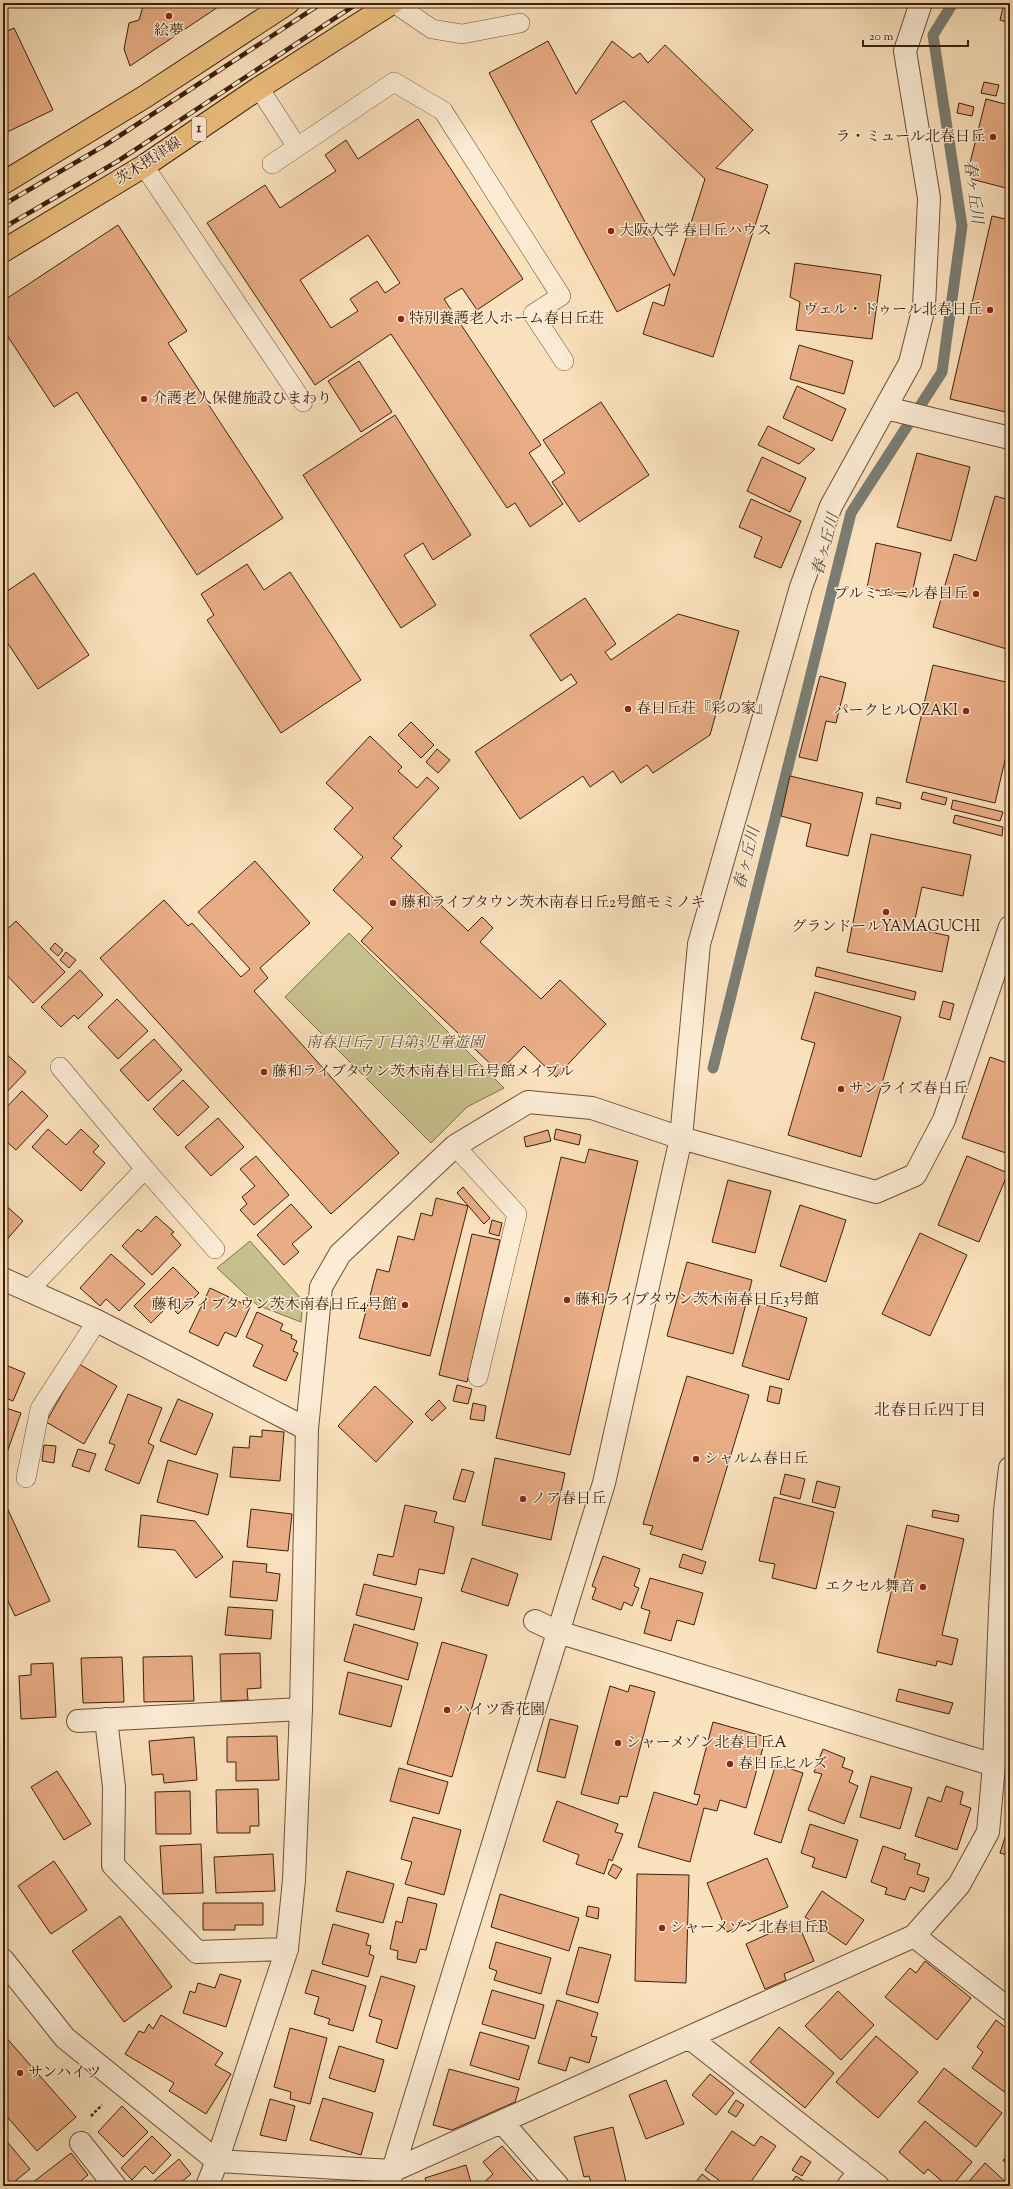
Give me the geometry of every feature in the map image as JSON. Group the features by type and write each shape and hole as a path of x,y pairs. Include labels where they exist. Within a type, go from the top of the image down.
{"main road":[{"path":"3,183 146,96 288,3"},
{"name":"茨木摂津線","path":"3,251 144,166 259,88 393,3"}],"street":[{"path":"390,2178 604,1483 681,1138 699,944 801,587 831,506 910,362 924,307 930,198 905,51 921,3"},
{"path":"886,408 1010,438"},
{"path":"207,2186 217,2161 287,1949 294,1880 301,1709 307,1429 321,1287 340,1254 455,1146 528,1102 592,1108 681,1138 876,1192 915,1175 944,1120 1010,927"},
{"path":"3,1279 97,1321 307,1429"},
{"path":"3,1960 65,2038 217,2161 390,2178 502,2122 914,1936 959,1885 988,1832 994,1765 1010,1468"},
{"path":"535,1621 558,1632 994,1765"},
{"path":"78,1721 301,1709"},
{"path":"106,1719 114,1787 113,1865 197,1952 287,1949"},
{"path":"914,1936 1010,2010"},
{"path":"690,2038 854,2179 878,2186"},
{"path":"502,2122 558,2186"},
{"path":"81,2143 115,2186"}],"lane":[{"path":"393,3 432,29 462,34 520,23"},
{"path":"272,164 394,82 443,110 561,296 532,314 564,361"},
{"path":"259,88 297,146"},
{"path":"144,166 303,402"},
{"path":"60,1067 144,1169 215,1249"},
{"path":"455,1146 517,1214 478,1377"},
{"path":"28,1291 144,1169"},
{"path":"26,1478 40,1409 97,1321"}],"path":[{"path":"81,2143 79,2127 122,2084"}],"green space":[{"name":"南春日丘7丁目第3児童遊園","path":"349,933 504,1088 467,1107 431,1143 285,997"},
{"path":"250,1241 303,1301 301,1322 257,1305 217,1268"}],"building":[{"path":"144,3 224,3 130,66 124,49 129,23 139,20"},
{"path":"1004,3 1010,3 1010,23 1000,20"},
{"path":"14,28 53,110 3,134 3,33"},
{"name":"大阪大学 春日丘ハウス","path":"548,41 576,94 612,41 633,58 640,53 648,63 665,45 753,130 716,168 768,185 713,357 643,334 653,302 664,306 670,284 617,312 489,73","holes":["624,101 705,179 674,276 591,121"]},
{"path":"984,82 999,85 996,96 981,93"},
{"name":"ラ・ミュール北春日丘","path":"1010,85 1010,189 971,179 973,172 968,171 986,99 1005,104"},
{"path":"959,103 974,107 972,116 957,113"},
{"name":"特別養護老人ホーム春日丘荘","path":"418,119 523,279 477,310 462,288 444,299 541,445 529,453 563,504 530,527 515,503 507,508 391,334 315,385 207,223 265,185 280,208 336,171 325,155 346,140 358,159","holes":["368,235 400,283 385,293 377,281 350,299 358,311 331,328 300,280"]},
{"name":"ヴェル・ドゥール北春日丘","path":"992,216 1010,220 1010,413 950,399"},
{"name":"介護老人保健施設ひまわり","path":"118,225 187,331 168,343 283,518 197,575 77,392 54,407 3,329 3,301"},
{"path":"795,263 881,275 872,339 796,330 800,302 790,297"},
{"path":"799,345 853,361 844,394 790,379"},
{"path":"359,361 392,412 361,432 328,381"},
{"path":"797,386 846,409 832,441 783,418"},
{"path":"601,402 649,475 579,522 552,482 565,473 543,440"},
{"path":"395,415 471,535 433,560 423,543 404,555 436,605 401,628 303,475"},
{"path":"768,426 815,449 799,464 758,445"},
{"path":"917,453 970,467 951,541 897,527"},
{"path":"762,457 806,478 790,512 747,491"},
{"name":"プルミエール春日丘","path":"995,496 1010,500 1010,650 933,627 954,554 976,561"},
{"path":"751,499 801,521 781,568 754,557 762,537 739,527"},
{"path":"876,543 921,553 911,598 867,588"},
{"path":"247,564 264,590 290,572 361,680 281,733 207,620 214,615 201,594"},
{"path":"34,573 89,655 38,689 3,636 3,594"},
{"name":"春日丘荘『彩の家』","path":"585,598 616,644 605,652 611,660 678,614 739,631 710,735 653,773 647,765 621,783 613,771 590,787 583,776 520,819 475,752 577,683 571,674 561,681 530,635"},
{"name":"パークヒルOZAKI","path":"933,665 1010,683 1010,739 995,803 906,782"},
{"path":"820,676 846,683 836,723 826,721 817,761 799,757"},
{"path":"411,722 434,745 421,758 398,735"},
{"name":"藤和ライブタウン茨木南春日丘2号館モミノキ","path":"370,736 402,767 398,771 417,788 427,777 439,788 393,838 402,846 391,858 468,931 482,917 493,928 480,942 541,999 560,980 606,1024 556,1077 524,1046 499,1072 361,941 373,928 333,890 363,857 334,829 353,808 326,783"},
{"path":"437,749 450,760 438,773 426,762"},
{"path":"790,776 863,793 848,856 806,846 811,824 781,816"},
{"path":"923,792 947,798 945,805 921,799"},
{"path":"877,797 901,803 900,809 876,804"},
{"path":"953,800 1003,812 1000,821 951,809"},
{"path":"955,815 1003,827 1002,836 953,823"},
{"name":"グランドールYAMAGUCHI","path":"871,834 971,855 963,896 922,887 913,928 949,936 942,972 847,952"},
{"name":"藤和ライブタウン茨木南春日丘1号館メイプル","path":"255,861 310,923 260,968 268,978 254,991 399,1153 331,1214 100,958 164,900 188,926 192,923 241,977 250,969 198,912"},
{"path":"16,921 65,972 33,1003 3,971 3,933"},
{"path":"55,943 63,950 58,956 50,949"},
{"path":"66,952 76,960 69,968 60,960"},
{"path":"817,967 916,992 914,1000 815,976"},
{"path":"80,970 103,995 78,1019 74,1015 61,1027 41,1007"},
{"name":"サンライズ春日丘","path":"815,992 901,1017 861,1157 788,1135 815,1043 801,1039"},
{"path":"117,999 148,1031 118,1059 88,1027"},
{"path":"943,1001 954,1004 950,1020 939,1017"},
{"path":"154,1039 182,1070 148,1101 120,1070"},
{"path":"3,1051 26,1072 3,1096"},
{"path":"990,1057 1010,1064 1010,1143 1006,1153 962,1138"},
{"path":"183,1080 209,1107 178,1136 153,1109"},
{"path":"22,1091 48,1116 16,1150 8,1143 3,1149 3,1111"},
{"path":"218,1118 244,1147 211,1176 185,1147"},
{"path":"48,1129 66,1145 81,1129 99,1146 93,1152 105,1163 81,1191 32,1147"},
{"path":"556,1129 581,1135 579,1145 554,1139"},
{"path":"548,1130 551,1141 526,1147 524,1137"},
{"name":"藤和ライブタウン茨木南春日丘3号館","path":"589,1149 638,1161 570,1455 496,1438 561,1157 585,1163"},
{"path":"256,1156 289,1195 254,1225 240,1210 247,1204 242,1197 255,1186 240,1169"},
{"path":"967,1156 1008,1173 979,1242 938,1225"},
{"path":"728,1180 771,1191 755,1253 712,1242"},
{"path":"463,1187 490,1218 484,1224 457,1193"},
{"name":"藤和ライブタウン茨木南春日丘4号館","path":"436,1198 468,1206 430,1356 359,1338 377,1269 389,1272 398,1236 414,1240 421,1213 432,1216"},
{"path":"3,1203 23,1221 3,1244"},
{"path":"291,1204 312,1227 292,1244 299,1252 284,1265 257,1235"},
{"path":"800,1205 846,1220 826,1282 780,1266"},
{"path":"156,1216 174,1232 171,1234 181,1245 152,1275 122,1246 138,1229 141,1232"},
{"path":"492,1220 502,1223 499,1236 489,1233"},
{"path":"920,1233 967,1255 930,1336 882,1314"},
{"path":"472,1234 500,1240 467,1382 439,1375"},
{"path":"111,1254 145,1284 119,1311 106,1299 100,1306 80,1288"},
{"path":"687,1262 752,1280 733,1354 667,1336"},
{"path":"173,1267 199,1293 178,1314 169,1305 151,1323 134,1306"},
{"path":"210,1288 250,1307 236,1337 225,1332 218,1346 189,1332"},
{"path":"760,1303 807,1318 789,1380 742,1366"},
{"path":"257,1312 283,1324 280,1330 292,1335 291,1338 297,1341 293,1351 298,1353 286,1381 253,1366 263,1345 246,1337"},
{"path":"3,1364 25,1373 13,1401 3,1397"},
{"path":"79,1364 117,1386 84,1444 46,1422"},
{"name":"シャルム春日丘","path":"687,1376 749,1395 702,1550 650,1534 653,1526 643,1524"},
{"path":"457,1385 472,1389 468,1404 453,1401"},
{"path":"375,1386 413,1422 376,1462 338,1426"},
{"path":"770,1386 782,1389 779,1404 767,1401"},
{"path":"128,1394 162,1408 148,1443 154,1446 139,1484 105,1470 115,1445 109,1443"},
{"path":"178,1399 213,1414 196,1455 160,1441"},
{"path":"439,1400 446,1408 432,1421 425,1414"},
{"path":"473,1403 486,1406 484,1421 470,1419"},
{"path":"3,1407 21,1413 4,1461 3,1460"},
{"path":"262,1430 284,1432 280,1481 230,1477 233,1447 249,1448 250,1436 262,1437"},
{"path":"44,1445 56,1446 54,1463 42,1461"},
{"path":"78,1449 96,1454 89,1472 72,1466"},
{"name":"ノア春日丘","path":"495,1458 565,1473 551,1540 482,1525"},
{"path":"168,1460 218,1474 208,1515 157,1502"},
{"path":"462,1469 474,1472 465,1502 453,1499"},
{"path":"785,1474 805,1479 800,1499 780,1494"},
{"path":"817,1481 840,1487 835,1508 812,1502"},
{"path":"774,1497 834,1512 816,1589 772,1578 775,1564 759,1561"},
{"path":"3,1499 50,1601 15,1616 3,1590"},
{"path":"405,1505 437,1512 434,1522 454,1527 444,1574 419,1569 416,1585 373,1575 378,1554 393,1557"},
{"path":"251,1509 292,1514 288,1551 247,1547"},
{"path":"933,1510 959,1515 958,1522 932,1517"},
{"path":"141,1515 195,1521 223,1557 196,1578 175,1550 138,1547"},
{"name":"エクセル舞音","path":"907,1525 964,1539 942,1635 958,1639 952,1665 937,1661 936,1666 877,1652"},
{"path":"683,1554 706,1562 702,1574 679,1567"},
{"path":"603,1556 640,1569 634,1586 639,1588 632,1606 624,1602 621,1610 592,1599 596,1588 592,1586"},
{"path":"472,1558 518,1574 508,1606 461,1591"},
{"path":"233,1561 267,1564 266,1572 280,1574 277,1601 230,1597"},
{"path":"650,1578 703,1593 694,1625 677,1620 671,1641 644,1633 650,1611 641,1608"},
{"path":"364,1584 422,1598 414,1630 356,1615"},
{"path":"228,1607 273,1610 271,1639 225,1635"},
{"path":"354,1624 418,1643 408,1680 344,1661"},
{"name":"ハイツ香花園","path":"442,1642 487,1655 452,1777 407,1764"},
{"path":"260,1653 261,1688 247,1689 248,1700 221,1701 220,1654"},
{"path":"192,1656 194,1701 144,1702 143,1657"},
{"path":"122,1657 124,1702 83,1703 81,1658"},
{"path":"53,1663 56,1717 21,1719 19,1676 31,1675 31,1664"},
{"path":"348,1672 402,1686 391,1727 339,1714"},
{"name":"シャーメゾン北春日丘A","path":"630,1685 655,1692 627,1797 620,1796 618,1804 581,1794 610,1686 628,1692"},
{"path":"899,1689 953,1703 949,1714 896,1701"},
{"path":"550,1719 578,1726 565,1778 537,1771"},
{"name":"春日丘ヒルズ","path":"713,1722 766,1737 746,1808 720,1800 717,1811 704,1808 690,1862 638,1847 654,1792 697,1805 700,1795 694,1794"},
{"path":"277,1736 279,1780 236,1781 236,1762 227,1762 227,1737"},
{"path":"194,1737 197,1780 164,1783 163,1774 152,1775 149,1741"},
{"path":"823,1749 845,1758 842,1767 853,1771 849,1782 858,1786 844,1824 808,1810 822,1774 814,1772"},
{"path":"776,1764 803,1773 781,1843 754,1834"},
{"path":"399,1768 448,1782 439,1814 390,1801"},
{"path":"57,1771 91,1824 64,1840 31,1787"},
{"path":"871,1776 912,1788 900,1829 860,1817"},
{"path":"946,1786 963,1792 960,1804 971,1808 957,1850 915,1836 928,1797 941,1802"},
{"path":"258,1789 259,1826 250,1826 250,1833 217,1833 216,1790"},
{"path":"190,1791 191,1834 156,1834 155,1792"},
{"path":"557,1801 618,1824 615,1832 623,1834 612,1861 609,1859 604,1874 576,1864 579,1855 543,1841"},
{"path":"413,1817 461,1830 444,1895 405,1884 412,1862 401,1859"},
{"path":"1010,1822 1010,1856 1000,1853"},
{"path":"810,1824 858,1840 846,1878 812,1867 815,1858 801,1853"},
{"path":"201,1844 203,1893 163,1894 160,1846"},
{"path":"883,1846 906,1854 904,1859 920,1864 917,1874 929,1878 924,1892 910,1887 905,1900 885,1894 887,1888 871,1882"},
{"path":"273,1854 275,1891 216,1893 214,1857"},
{"path":"767,1858 788,1907 727,1932 707,1883"},
{"path":"54,1861 87,1910 51,1934 18,1886"},
{"path":"613,1864 622,1869 616,1879 608,1874"},
{"path":"347,1871 394,1884 383,1923 336,1911"},
{"name":"シャーメゾン北春日丘B","path":"637,1874 689,1875 686,1983 635,1981"},
{"path":"822,1891 864,1920 846,1945 805,1917"},
{"path":"500,1894 579,1918 569,1951 491,1927"},
{"path":"408,1897 437,1904 426,1950 420,1949 416,1963 397,1959 398,1951 390,1949 396,1921 402,1923"},
{"path":"203,1903 263,1903 263,1925 235,1925 235,1930 203,1930"},
{"path":"588,1906 599,1908 598,1919 586,1916"},
{"path":"120,1916 172,1987 124,2022 72,1951"},
{"path":"797,1921 814,1961 784,1974 786,1980 765,1989 746,1944"},
{"path":"333,1924 369,1934 366,1945 371,1946 369,1954 374,1956 368,1977 322,1964"},
{"path":"496,1942 551,1958 541,1994 494,1980 497,1971 489,1968"},
{"path":"579,1947 611,1955 598,2003 566,1994"},
{"path":"925,1961 971,1998 937,2040 885,1997 910,1968 916,1973"},
{"path":"312,1970 366,1986 353,2031 328,2024 330,2019 314,2014 319,1997 305,1993"},
{"path":"220,1974 241,1980 226,2027 183,2013 190,1991 195,1993 198,1983 215,1988"},
{"path":"381,1976 415,1986 397,2049 376,2042 382,2020 369,2016"},
{"path":"492,1990 544,2005 535,2039 482,2024"},
{"path":"838,1991 874,2025 841,2060 805,2026"},
{"path":"557,2000 598,2013 591,2036 597,2037 589,2063 570,2057 566,2071 538,2063"},
{"path":"161,2015 223,2053 215,2065 231,2074 206,2114 169,2091 174,2083 125,2054 139,2031 144,2033 149,2024 153,2029"},
{"path":"996,2020 1010,2031 1010,2096 972,2068 983,2052 977,2047"},
{"path":"779,2027 834,2073 805,2108 750,2062"},
{"path":"290,2028 327,2038 310,2104 290,2099 291,2092 274,2087"},
{"path":"480,2032 529,2046 519,2080 470,2065"},
{"name":"サンハイツ","path":"3,2034 76,2117 37,2151 3,2112"},
{"path":"876,2036 918,2072 878,2118 836,2082"},
{"path":"339,2046 384,2060 375,2092 329,2078"},
{"path":"944,2068 1002,2113 976,2147 918,2102"},
{"path":"449,2069 519,2088 515,2102 452,2130 433,2125"},
{"path":"710,2074 734,2093 716,2115 692,2095"},
{"path":"666,2080 684,2124 646,2139 629,2095"},
{"path":"323,2098 373,2113 361,2155 310,2140"},
{"path":"270,2099 295,2106 286,2141 260,2135"},
{"path":"736,2100 744,2105 736,2117 728,2112"},
{"path":"122,2106 148,2132 123,2157 98,2132"},
{"path":"925,2121 972,2162 952,2186 947,2186 928,2169 924,2174 899,2152"},
{"path":"613,2127 627,2186 592,2186 589,2176 584,2177 574,2137"},
{"path":"732,2131 754,2146 761,2136 776,2146 748,2186 727,2186 705,2170"},
{"path":"152,2136 171,2155 153,2174 145,2166 132,2180 121,2168"},
{"path":"3,2137 30,2169 9,2186 3,2186"},
{"path":"502,2146 537,2186 486,2186 483,2183 493,2174 483,2162"},
{"path":"71,2153 88,2175 75,2186 28,2186"},
{"path":"1010,2155 1010,2169 1003,2160"},
{"path":"801,2156 811,2162 802,2176 792,2170"},
{"path":"179,2159 191,2174 179,2184 181,2186 148,2186"},
{"path":"985,2163 1010,2186 965,2186"},
{"path":"466,2165 472,2186 428,2186 425,2178"},
{"path":"702,2174 717,2186 693,2186"},
{"path":"796,2176 811,2186 789,2186"}],"waterway":[{"name":"春ヶ丘川","path":"713,1068 851,513 942,372 962,226 933,35 953,3"}],"railway":[{"path":"3,205 107,144 322,3"},
{"path":"3,228 118,161 358,3"}],"place":[{"name":"絵夢","path":"169,16"},
{"name":"ラ・ミュール北春日丘","path":"993,137"},
{"name":"大阪大学 春日丘ハウス","path":"611,231"},
{"name":"ヴェル・ドゥール北春日丘","path":"990,310"},
{"name":"特別養護老人ホーム春日丘荘","path":"401,319"},
{"name":"介護老人保健施設ひまわり","path":"144,399"},
{"name":"プルミエール春日丘","path":"976,594"},
{"name":"春日丘荘『彩の家』","path":"628,709"},
{"name":"パークヒルOZAKI","path":"966,711"},
{"name":"藤和ライブタウン茨木南春日丘2号館モミノキ","path":"393,903"},
{"name":"グランドールYAMAGUCHI","path":"886,912"},
{"name":"藤和ライブタウン茨木南春日丘1号館メイプル","path":"264,1072"},
{"name":"サンライズ春日丘","path":"841,1089"},
{"name":"藤和ライブタウン茨木南春日丘3号館","path":"567,1300"},
{"name":"藤和ライブタウン茨木南春日丘4号館","path":"405,1305"},
{"name":"シャルム春日丘","path":"696,1459"},
{"name":"ノア春日丘","path":"523,1499"},
{"name":"エクセル舞音","path":"923,1587"},
{"name":"ハイツ香花園","path":"447,1710"},
{"name":"シャーメゾン北春日丘A","path":"618,1743"},
{"name":"春日丘ヒルズ","path":"730,1764"},
{"name":"シャーメゾン北春日丘B","path":"662,1928"},
{"name":"サンハイツ","path":"20,2073"}],"district":[{"name":"北春日丘四丁目","path":"930,1411"}]}
